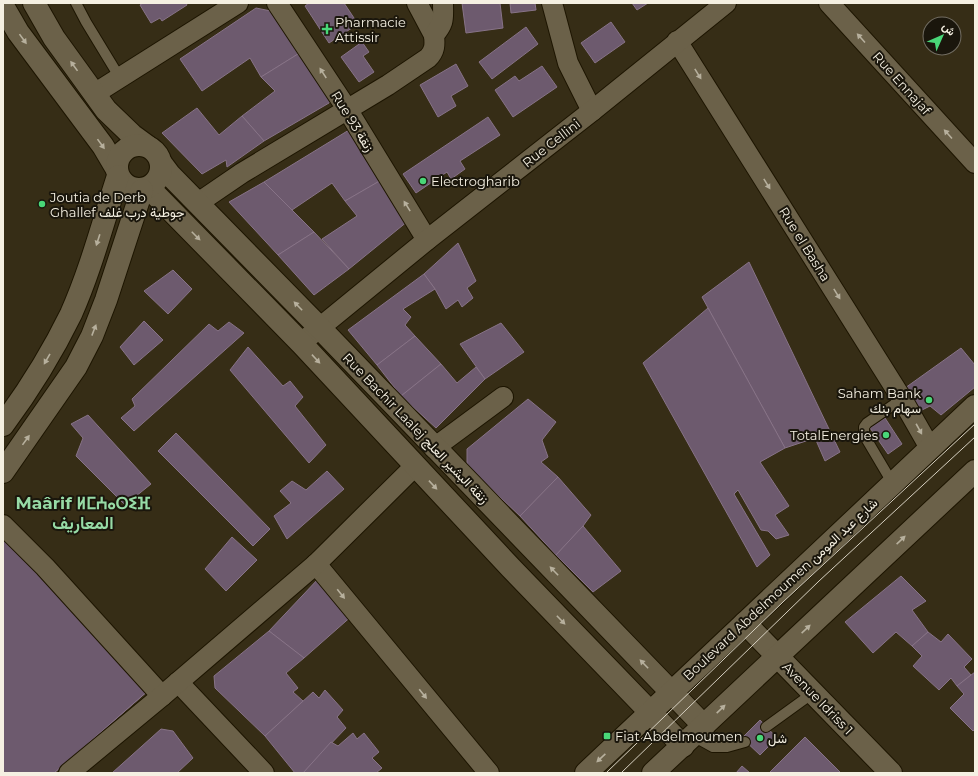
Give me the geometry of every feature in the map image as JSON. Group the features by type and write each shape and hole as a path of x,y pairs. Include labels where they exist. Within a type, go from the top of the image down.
{"main road":[{"path":"3,6 18,32 102,146 122,182 127,187 134,190 145,189 155,184 159,178 161,163 154,150 119,123 106,110 54,38 34,3"},
{"path":"3,425 35,380 71,314 92,258 117,172 117,161 120,154 132,146 147,146"},
{"name":"Rue Bachir Laalej زنقة البشير العلج","path":"161,163 170,175 319,327 434,448 671,692 693,736"},
{"path":"3,472 76,367 92,336 145,189"},
{"name":"Rue Bachir Laalej زنقة البشير العلج","path":"145,189 301,343 511,568 650,712 693,736"},
{"name":"Boulevard Abdelmoumen شارع عبد المومن","path":"586,773 975,406"},
{"path":"653,773 975,471"},
{"name":"Avenue Idriss 1","path":"745,623 891,773"}],"street":[{"path":"94,94 238,3"},
{"name":"Rue 93 زنقة","path":"277,3 347,109 427,240"},
{"path":"198,203 242,173 388,85 428,58 433,53 435,46 434,35 417,3"},
{"path":"434,35 441,27 443,20 443,3"},
{"path":"552,3 568,63 592,111"},
{"name":"Rue Cellini","path":"301,343 427,240 592,111 726,3"},
{"name":"Rue Ennajaf","path":"829,3 975,163"},
{"name":"Rue el Basha","path":"677,42 902,399 930,448"},
{"path":"434,448 503,396"},
{"path":"69,773 162,696 316,564 415,466"},
{"path":"3,525 45,567 162,696"},
{"path":"316,564 490,773"},
{"path":"178,682 264,773"}],"lane":[{"path":"76,3 120,78"},
{"path":"893,484 864,435 863,430 867,424 902,399"},
{"path":"766,727 813,693"},
{"path":"693,736 713,747 726,747 745,742"}],"building":[{"path":"143,3 186,3 187,5 162,21 160,18 151,23 140,5"},
{"path":"309,3 344,3 358,24 329,43 305,6"},
{"path":"462,3 500,3 503,28 466,33"},
{"path":"510,3 535,3 536,10 511,13"},
{"path":"632,3 648,3 637,10"},
{"path":"256,8 271,11 298,54 261,77 250,58 202,91 180,59"},
{"path":"611,22 625,42 595,63 581,43"},
{"path":"526,27 538,44 492,79 479,62"},
{"path":"362,42 369,52 363,56 374,72 359,82 341,57"},
{"path":"298,54 332,96 329,103 264,141 242,116 275,91 261,77"},
{"path":"456,64 468,86 451,96 456,106 438,117 420,85"},
{"path":"542,66 557,87 513,117 495,90 515,76 519,81"},
{"path":"197,108 219,135 242,116 264,141 227,167 226,160 202,174 162,133"},
{"path":"488,117 500,135 460,161 465,169 451,179 447,172 416,193 403,174"},
{"path":"349,130 383,179 345,201 332,183 292,210 264,182"},
{"path":"383,179 408,221 349,269 322,239 357,216 345,201"},
{"path":"264,182 314,232 278,255 229,202"},
{"path":"314,232 349,269 314,295 278,255"},
{"path":"458,243 476,281 467,288 473,298 462,307 458,300 446,309 435,289 424,274"},
{"path":"749,262 840,452 825,461 815,438 785,448 702,297"},
{"path":"173,270 192,289 168,314 144,291"},
{"path":"424,274 435,289 403,309 411,317 405,325 415,336 377,365 348,330"},
{"path":"708,308 785,448 760,462 789,506 775,515 789,535 776,539 768,531 761,530 738,490 734,494 770,555 757,567 643,363"},
{"path":"144,321 163,340 134,365 120,347"},
{"path":"229,322 244,333 134,431 121,418 135,406 132,399 209,324 218,331"},
{"path":"501,323 524,352 485,379 460,344"},
{"path":"415,336 441,364 401,396 377,365"},
{"path":"248,347 283,386 290,381 303,397 295,406 326,445 309,463 230,370"},
{"path":"961,348 975,365 975,387 941,415 930,406 920,411 905,388"},
{"path":"441,364 457,383 476,367 485,379 436,428 401,396"},
{"path":"528,399 556,422 542,440 548,457 541,462 558,477 520,516 467,466 467,449"},
{"path":"88,415 151,484 125,505 76,456 83,438 71,424"},
{"path":"885,418 902,444 888,454 870,428"},
{"path":"176,433 270,529 253,546 158,451"},
{"path":"327,471 344,489 287,539 274,516 291,503 280,491 292,481 306,490"},
{"path":"558,477 591,515 583,526 556,555 520,516"},
{"path":"583,526 621,571 593,592 556,555"},
{"path":"3,536 150,689 54,773 3,773 3,715 19,754 29,756 101,688 17,590 3,634"},
{"path":"3,536 150,689 54,773 3,773"},
{"path":"232,537 257,560 226,591 205,569"},
{"path":"901,576 926,601 912,610 928,632 912,646 896,632 873,653 845,622"},
{"path":"319,578 354,614 304,658 269,631"},
{"path":"269,631 304,658 286,673 298,688 293,692 303,701 265,736 215,688 214,676"},
{"path":"928,632 941,642 948,634 972,659 964,667 971,675 957,686 951,678 939,690 913,666 922,656 912,646"},
{"path":"975,672 975,729 973,731 950,708 964,694 957,686"},
{"path":"325,690 343,710 337,717 346,728 303,773 295,773 265,736 313,692 319,698"},
{"name":"شل","path":"760,720 777,738 760,755 742,738"},
{"path":"161,729 173,731 193,758 177,773 112,773"},
{"path":"353,733 357,739 364,733 379,752 372,758 382,768 376,773 303,773 331,742 338,746"},
{"path":"805,737 841,773 770,772"},
{"path":"742,766 750,773 736,773"}],"tram line":[{"path":"606,773 783,602 975,424"},
{"path":"621,773 819,581 975,437"}],"place":[{"name":"Pharmacie Attissir","path":"327,29"},
{"name":"Electrogharib","path":"423,181"},
{"name":"Joutia de Derb Ghallef جوطية درب غلف","path":"42,204"},
{"name":"Saham Bank سهام بنك","path":"929,400"},
{"name":"TotalEnergies","path":"886,435"},
{"name":"Fiat Abdelmoumen","path":"607,736"},
{"name":"شل","path":"760,738"}],"district":[{"name":"Maârif ⵍⵎⵄⴰⵔⵉⴼ المعاريف","path":"83,513"}]}
